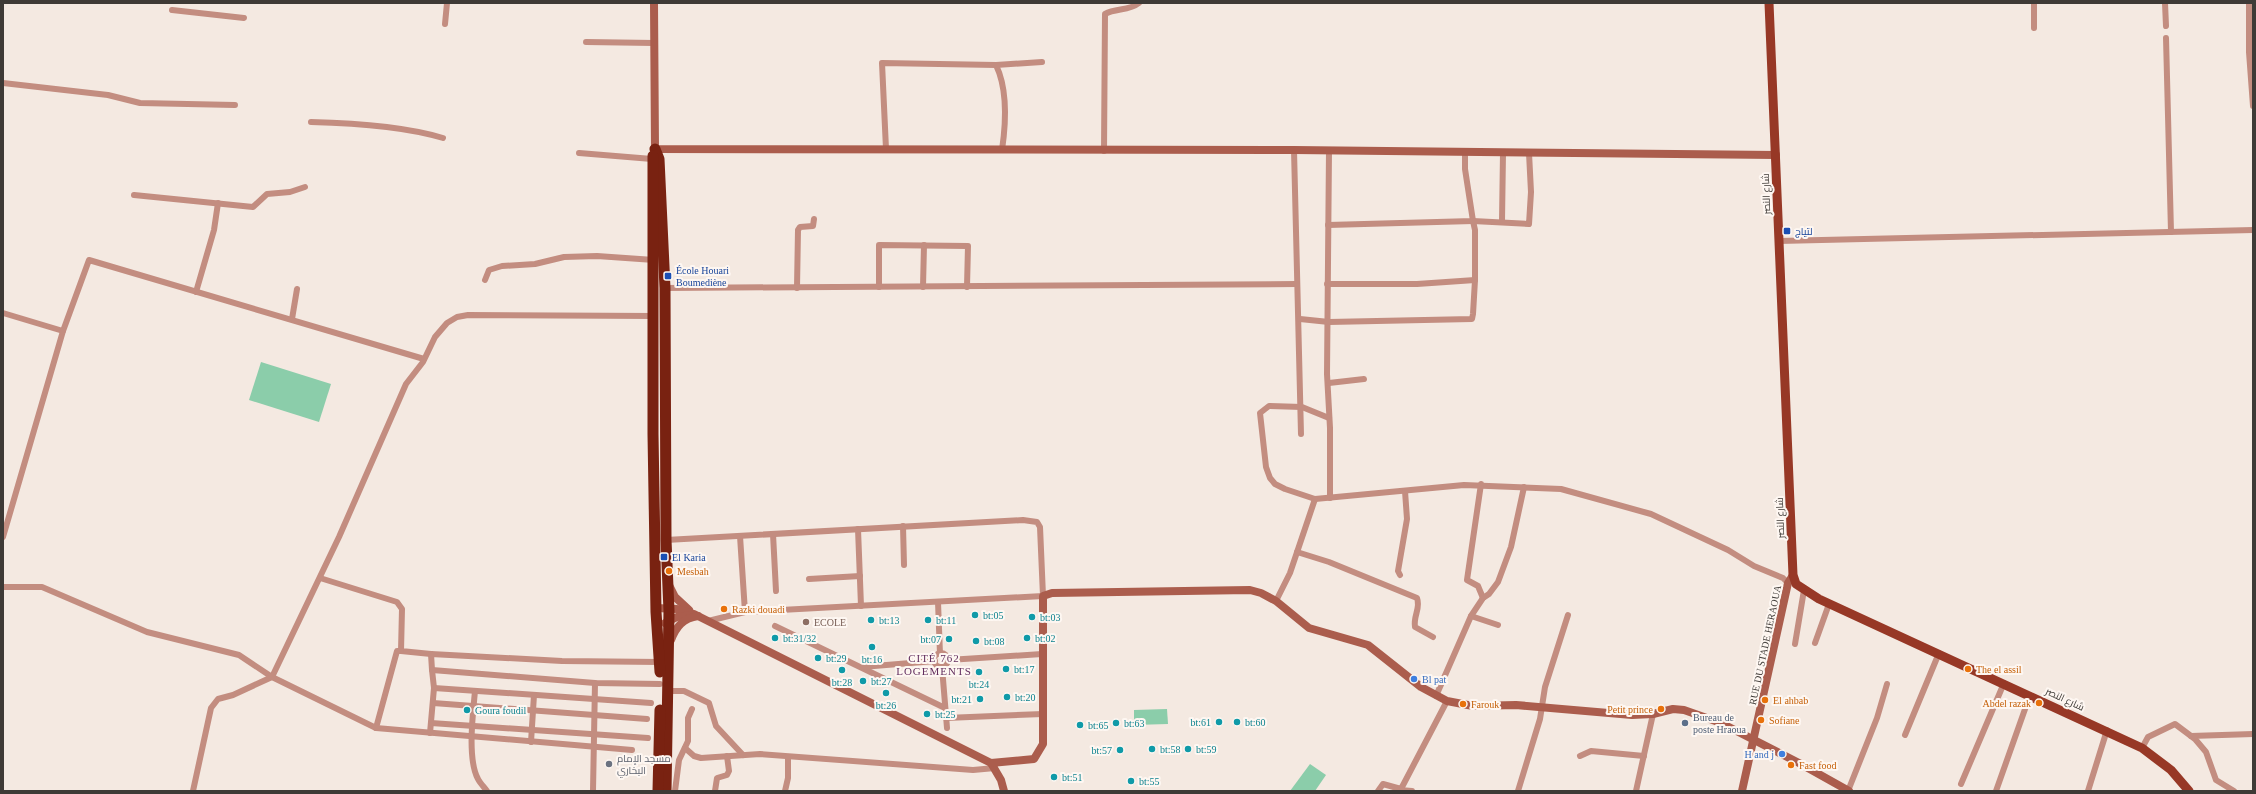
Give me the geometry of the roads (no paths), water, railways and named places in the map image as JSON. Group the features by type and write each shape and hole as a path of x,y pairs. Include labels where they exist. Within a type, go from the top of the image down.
{"highway":[{"path":"654,154 653,434 656,608 660,662 664,688 666,791"},
{"path":"654,154 659,159 665,288 666,540 669,608 658,791"}],"main road":[{"name":"شارع النصر","path":"1769,3 1793,574 1796,584 1829,604 2107,730 2142,748 2171,770 2189,791"}],"street":[{"path":"446,24 447,3"},
{"path":"654,3 654,154"},
{"path":"1104,151 1105,14 1111,11 1133,8 1139,3"},
{"path":"2034,3 2034,28"},
{"path":"2165,3 2166,26"},
{"path":"2249,3 2249,52 2253,106"},
{"path":"172,10 244,18"},
{"path":"2166,38 2170,232"},
{"path":"586,42 654,43"},
{"path":"886,149 882,63 996,65 1042,62"},
{"path":"996,65 1004,102 1002,150"},
{"path":"3,83 108,95 140,102 235,105"},
{"path":"312,122 429,134 444,138"},
{"path":"579,153 654,154 886,149 1104,151 1294,150 1529,154 1776,155"},
{"path":"1294,150 1300,319 1302,407 1301,434"},
{"path":"1329,151 1327,284 1329,322 1327,374 1330,498"},
{"path":"1300,319 1329,322 1472,319 1475,280 1474,221 1465,169 1465,152"},
{"path":"1502,221 1504,153"},
{"path":"1328,225 1474,221 1502,221 1529,224 1531,192 1529,154"},
{"path":"134,195 253,207 266,195 290,192 305,187"},
{"path":"196,292 214,230 218,203"},
{"path":"797,288 798,230 800,227 813,226 814,219"},
{"path":"1779,241 2253,230"},
{"path":"879,288 879,245 968,246 967,287"},
{"path":"923,287 924,245"},
{"path":"485,280 489,270 502,266 535,264 564,257 597,256 654,260"},
{"path":"3,538 63,331 89,260 424,359"},
{"path":"1327,284 1417,284 1475,280"},
{"path":"665,288 879,288 1298,284"},
{"path":"292,319 296,289"},
{"path":"3,313 63,331"},
{"path":"193,791 210,708 218,699 234,694 272,677 320,578 406,384 424,359 435,337 447,323 457,317 468,315 654,316"},
{"path":"1328,383 1364,380"},
{"path":"1329,418 1302,407 1269,406 1260,413 1266,467 1270,478 1275,484 1316,499 1481,484 1561,489 1651,514 1728,550 1754,566 1783,578 1788,584"},
{"path":"1481,484 1467,580 1478,586 1483,598"},
{"path":"1436,696 1471,616 1483,598 1489,594 1498,582 1511,547 1524,486"},
{"path":"1400,575 1398,571 1407,519 1405,491"},
{"path":"1276,601 1297,552 1316,499"},
{"path":"666,540 1023,520 1037,522 1042,533 1043,744 1034,759 993,765 973,770 760,754 701,758 694,756 685,748"},
{"path":"903,526 904,565"},
{"path":"858,529 861,606"},
{"path":"773,534 776,591"},
{"path":"740,536 745,612"},
{"path":"1297,552 1329,562 1417,598 1419,603 1414,620 1415,627 1433,637"},
{"name":"RUE DU STADE HERAOUA","path":"1742,791 1755,741 1788,584 1793,574"},
{"path":"809,579 860,576"},
{"path":"320,578 397,602 402,608 401,651"},
{"path":"667,582 681,603 698,616"},
{"path":"3,586 42,587 147,632 239,655 272,677 376,728 632,750"},
{"path":"708,621 745,612 1043,596 1052,593 1250,590 1261,593 1276,601 1310,628 1368,645 1436,696 1447,701 1473,706 1499,705 1541,707 1632,714 1653,714 1673,709 1684,710 1721,723 1849,791 1877,718 1887,684"},
{"path":"1795,644 1804,590"},
{"path":"935,661 937,655 940,654 938,602"},
{"path":"1815,643 1829,604"},
{"path":"656,608 669,608 686,611 698,616 993,765 1004,791"},
{"path":"1518,791 1540,719 1545,687 1568,615"},
{"path":"657,624 680,616 698,616"},
{"path":"667,649 679,625 685,620 698,616"},
{"path":"1471,616 1498,625"},
{"path":"775,626 945,708"},
{"path":"376,728 397,651 562,661 660,662"},
{"path":"1905,735 1939,653"},
{"path":"430,733 434,688 431,654"},
{"path":"940,654 944,654 948,660"},
{"path":"948,660 1042,654"},
{"path":"942,667 945,666 948,660"},
{"path":"861,667 935,661"},
{"path":"935,661 938,666 942,667"},
{"path":"942,667 947,728"},
{"path":"432,670 595,682 684,691 709,704 716,726 743,755"},
{"path":"593,791 595,682"},
{"path":"1961,784 2004,683"},
{"path":"434,688 651,703"},
{"path":"475,691 472,726 475,770 478,778 487,791"},
{"path":"531,742 534,695"},
{"path":"1996,791 2030,695"},
{"path":"1400,790 1447,701"},
{"path":"433,703 647,719"},
{"path":"675,791 679,760 688,742 688,716 692,709"},
{"path":"946,718 1043,714"},
{"path":"1636,791 1653,714"},
{"path":"431,723 648,738"},
{"path":"2142,748 2148,737 2175,724 2191,736 2206,752 2216,780 2234,791"},
{"path":"2088,791 2107,730"},
{"path":"2191,736 2253,734"},
{"path":"1580,756 1591,751 1644,756"},
{"path":"715,791 717,778 729,773 727,756"},
{"path":"785,791 788,782 788,757"},
{"path":"1378,791 1383,784 1400,790 1412,791"}],"place":[{"name":"لتياج","path":"1787,231"},
{"name":"École Houari Boumediène","path":"668,276"},
{"name":"El Karia","path":"664,557"},
{"name":"Mesbah","path":"669,571"},
{"name":"Razki douadi","path":"724,609"},
{"name":"bt:05","path":"975,615"},
{"name":"bt:03","path":"1032,617"},
{"name":"bt:13","path":"871,620"},
{"name":"bt:11","path":"928,620"},
{"name":"ECOLE","path":"806,622"},
{"name":"bt:31/32","path":"775,638"},
{"name":"bt:02","path":"1027,638"},
{"name":"bt:07","path":"949,639"},
{"name":"bt:08","path":"976,641"},
{"name":"bt:16","path":"872,647"},
{"name":"bt:29","path":"818,658"},
{"name":"bt:17","path":"1006,669"},
{"name":"The el assil","path":"1968,669"},
{"name":"bt:28","path":"842,670"},
{"name":"bt:24","path":"979,672"},
{"name":"Bl pat","path":"1414,679"},
{"name":"bt:27","path":"863,681"},
{"name":"bt:26","path":"886,693"},
{"name":"bt:20","path":"1007,697"},
{"name":"bt:21","path":"980,699"},
{"name":"El ahbab","path":"1765,700"},
{"name":"Abdel razak","path":"2039,703"},
{"name":"Farouk","path":"1463,704"},
{"name":"Petit prince","path":"1661,709"},
{"name":"Goura foudil","path":"467,710"},
{"name":"bt:25","path":"927,714"},
{"name":"Sofiane","path":"1761,720"},
{"name":"bt:61","path":"1219,722"},
{"name":"bt:60","path":"1237,722"},
{"name":"bt:63","path":"1116,723"},
{"name":"Bureau de poste Hraoua","path":"1685,723"},
{"name":"bt:65","path":"1080,725"},
{"name":"bt:58","path":"1152,749"},
{"name":"bt:59","path":"1188,749"},
{"name":"bt:57","path":"1120,750"},
{"name":"H and j","path":"1782,754"},
{"name":"مسجد الإمام البخاري","path":"609,764"},
{"name":"Fast food","path":"1791,765"},
{"name":"bt:51","path":"1054,777"},
{"name":"bt:55","path":"1131,781"}],"district":[{"name":"CITÉ 762 LOGEMENTS","path":"934,664"}]}
